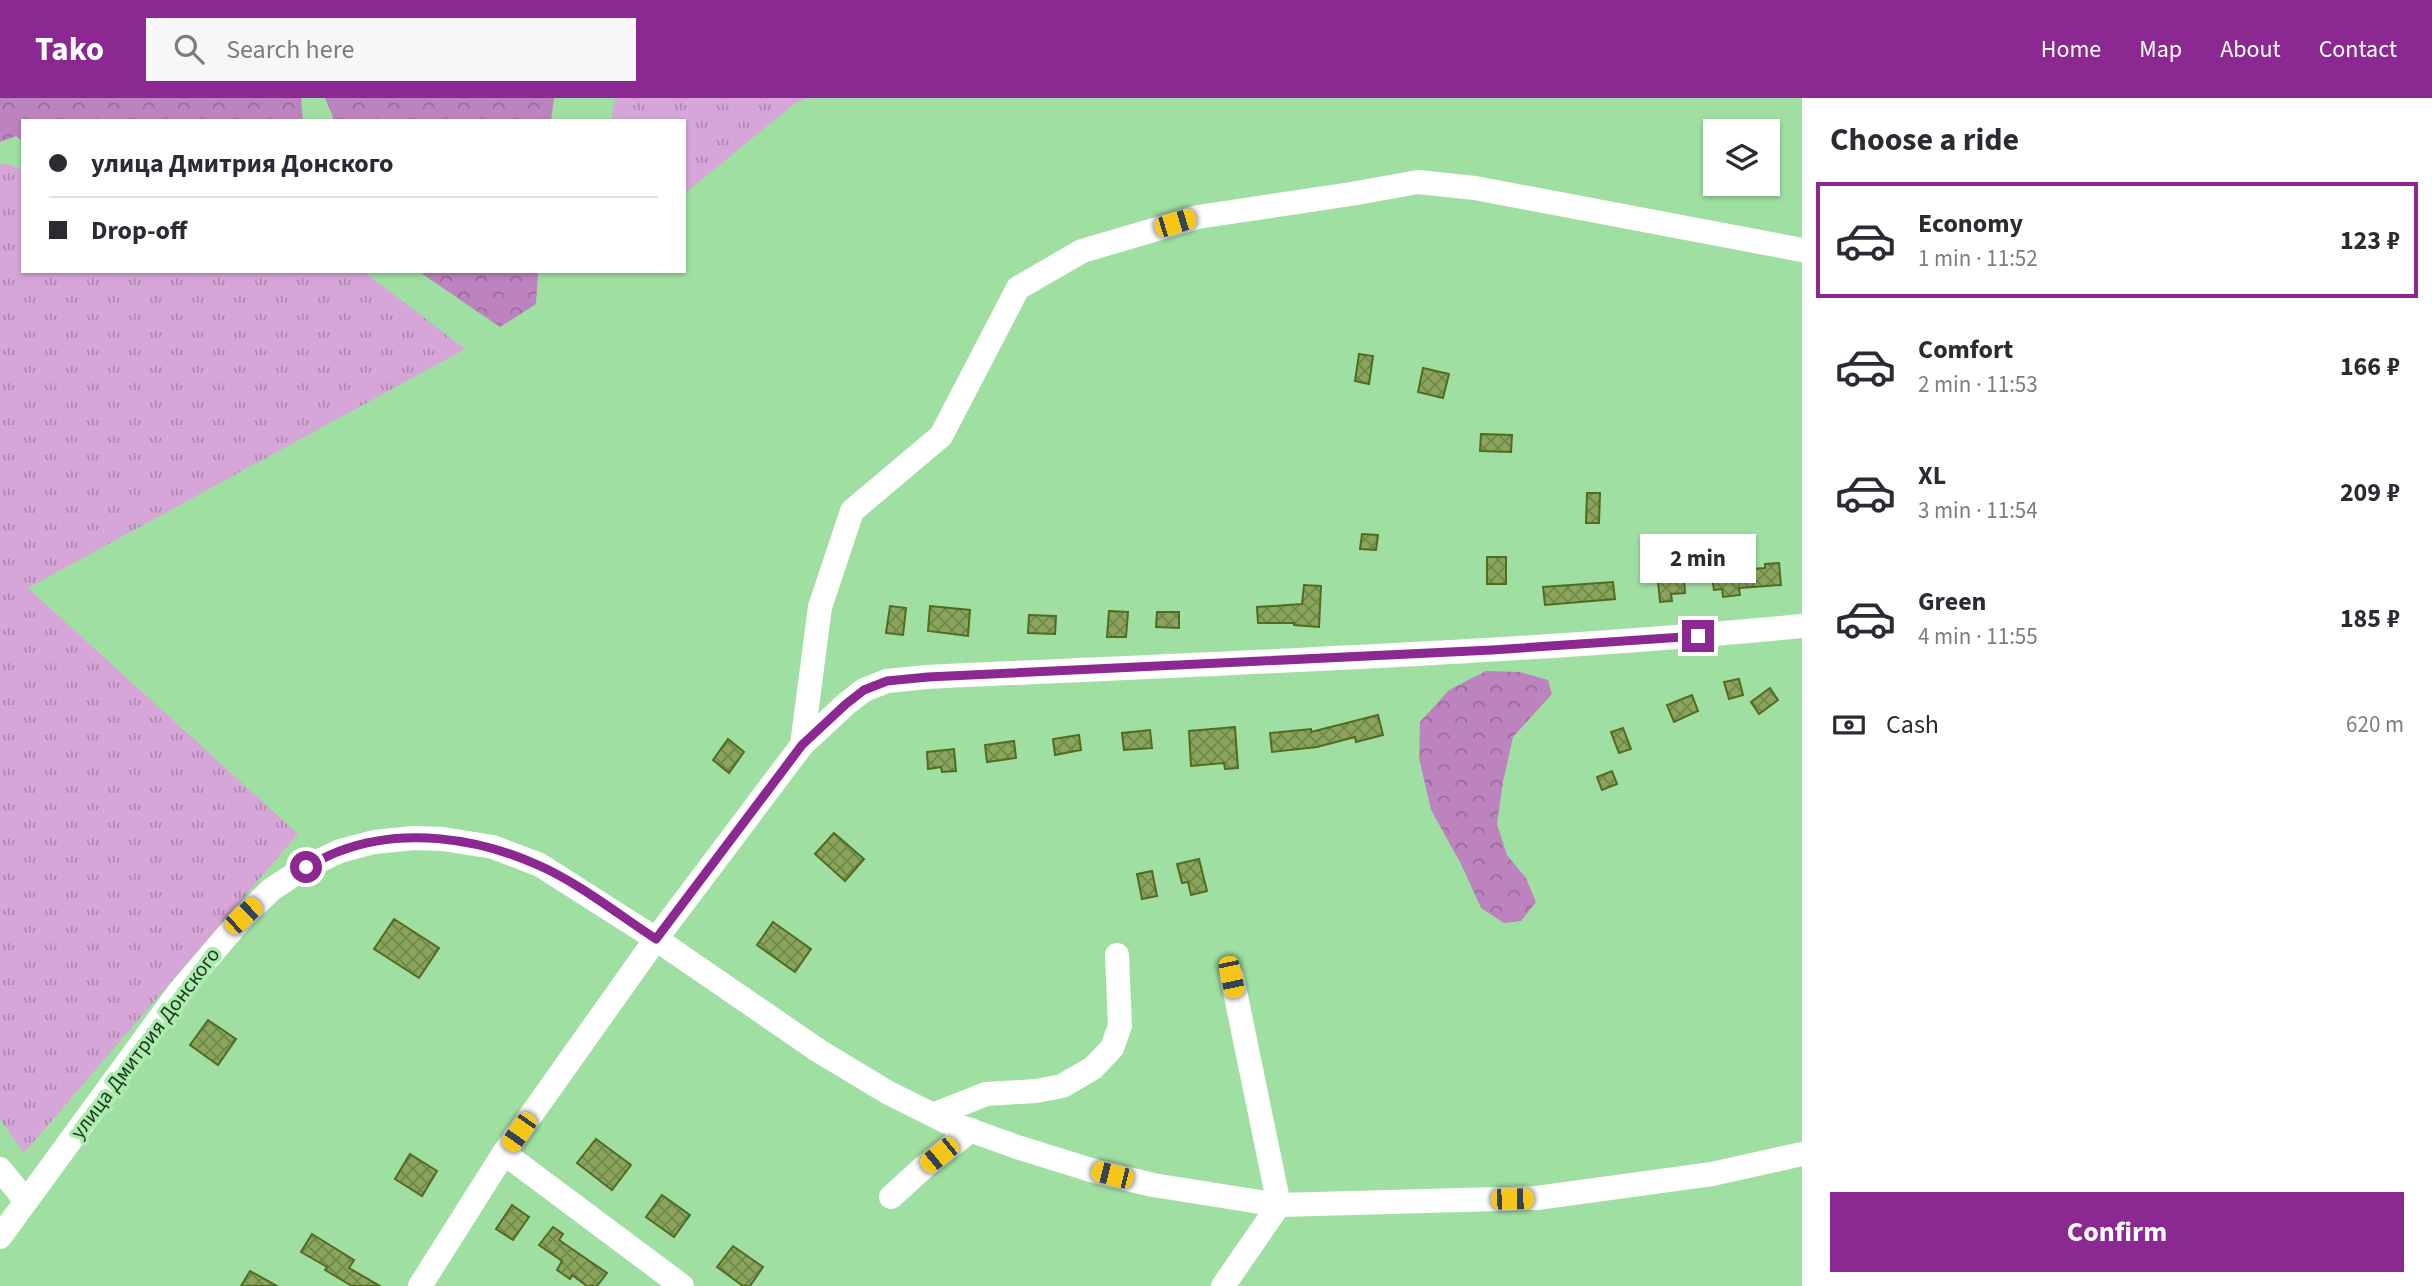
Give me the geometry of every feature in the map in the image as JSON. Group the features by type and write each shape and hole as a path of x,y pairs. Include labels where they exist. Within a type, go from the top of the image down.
{"street":[{"path":"802,745 820,607 852,511 941,436 1018,288 1082,251 1198,216 1418,182 1475,188 1802,250"},
{"path":"420,1286 504,1153 656,939 802,745 864,690 887,681 928,677 1492,650 1802,626"},
{"name":"улица Дмитрия Донского","path":"0,1237 179,992 243,916 272,890 306,867 340,851 374,842 414,838 443,839 493,847 540,865 656,939 819,1051 887,1092 933,1115 1017,1147 1141,1182 1279,1205 1537,1198 1712,1174 1802,1154"},
{"path":"933,1115 986,1094 1036,1091 1062,1086 1093,1068 1112,1048 1120,1026 1117,955"},
{"path":"1223,1286 1279,1205 1231,977"},
{"path":"891,1197 971,1130"},
{"path":"504,1153 681,1286"},
{"path":"0,1169 26,1201"}],"green space":[{"path":"0,98 301,98 303,119 21,119 21,140 16,136 0,142"},
{"path":"325,98 554,98 551,119 333,117"},
{"path":"615,98 806,98 794,104 686,192 686,119 611,119"},
{"path":"6,163 21,169 21,273 366,273 465,349 28,588 298,834 24,1153 0,1119 0,165"},
{"path":"421,273 538,273 536,304 500,327"},
{"path":"1486,671 1520,672 1548,680 1552,694 1513,737 1503,782 1497,824 1507,855 1526,878 1536,902 1521,921 1504,923 1481,908 1461,864 1431,810 1419,758 1420,722 1449,690"}],"building":[{"path":"1359,354 1373,356 1369,384 1355,381"},
{"path":"1423,368 1449,374 1443,398 1418,392"},
{"path":"1481,434 1512,435 1511,452 1480,451"},
{"path":"1587,493 1600,493 1599,523 1586,523"},
{"path":"1362,534 1378,535 1376,550 1360,549"},
{"path":"1487,557 1506,557 1506,584 1487,584"},
{"path":"1779,563 1781,585 1739,588 1740,595 1723,597 1722,589 1714,590 1712,577 1751,572 1750,569 1765,568 1765,564"},
{"path":"1684,579 1685,593 1671,594 1672,601 1660,602 1658,581"},
{"path":"1613,582 1615,599 1545,605 1543,587"},
{"path":"1304,585 1321,586 1319,627 1294,623 1258,623 1257,607 1302,604"},
{"path":"890,606 906,608 903,635 886,633"},
{"path":"930,606 970,610 968,636 928,631"},
{"path":"1109,611 1128,612 1126,637 1107,637"},
{"path":"1157,612 1179,612 1179,628 1156,627"},
{"path":"1029,615 1056,616 1055,634 1028,633"},
{"path":"1739,679 1743,695 1729,699 1724,682"},
{"path":"1770,688 1778,700 1759,714 1751,702"},
{"path":"1692,695 1698,711 1674,722 1667,705"},
{"path":"1378,715 1383,735 1356,742 1355,737 1317,747 1272,752 1270,733 1311,729 1311,732"},
{"path":"1235,727 1238,768 1225,769 1224,763 1191,766 1189,731"},
{"path":"1623,728 1631,749 1619,753 1611,732"},
{"path":"1150,730 1152,748 1124,750 1122,733"},
{"path":"1079,735 1081,750 1055,755 1053,739"},
{"path":"728,739 744,752 729,773 713,760"},
{"path":"1014,741 1016,758 987,762 985,745"},
{"path":"954,749 956,771 942,772 941,767 928,769 927,752"},
{"path":"1612,771 1617,784 1602,790 1597,777"},
{"path":"834,833 864,859 845,881 815,854"},
{"path":"1199,859 1207,891 1191,895 1188,882 1182,883 1177,864"},
{"path":"1152,871 1157,896 1142,899 1137,874"},
{"path":"394,919 439,948 419,978 374,949"},
{"path":"773,922 811,949 795,972 757,945"},
{"path":"208,1020 236,1039 218,1065 190,1045"},
{"path":"596,1139 631,1165 612,1190 577,1163"},
{"path":"410,1154 437,1171 422,1196 395,1179"},
{"path":"662,1195 690,1215 674,1237 646,1217"},
{"path":"512,1205 529,1217 513,1240 496,1229"},
{"path":"553,1227 563,1234 559,1240 607,1273 597,1286 587,1286 572,1275 570,1279 557,1270 562,1261 539,1245"},
{"path":"312,1234 354,1260 349,1268 380,1286 352,1286 301,1252"},
{"path":"733,1246 763,1267 750,1286 743,1286 717,1267"},
{"path":"250,1271 277,1286 241,1286"}],"route":[{"path":"306,867 340,851 374,842 414,838 443,839 493,847 540,865 656,939 802,745 864,690 887,681 1492,650 1698,636"}]}
